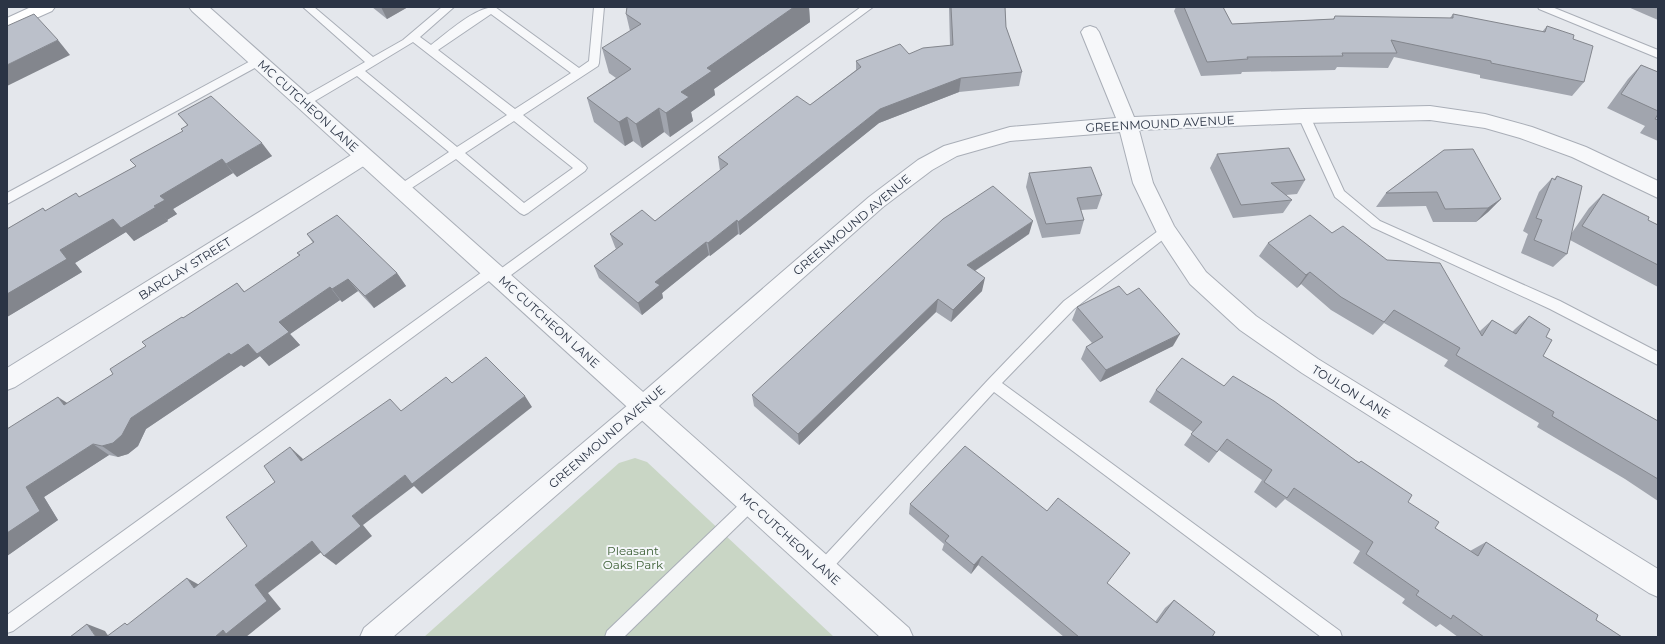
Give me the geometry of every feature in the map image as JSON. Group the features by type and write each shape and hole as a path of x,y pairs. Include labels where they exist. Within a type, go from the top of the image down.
{"main road":[{"path":"7,25 46,7"}],"street":[{"name":"MC CUTCHEON LANE","path":"198,7 363,157 496,274 900,637"},
{"name":"TOULON LANE","path":"1090,32 1128,124 1143,183 1166,231 1198,278 1248,323 1310,366 1658,584"},
{"name":"GREENMOUND AVENUE","path":"373,637 643,406 876,202 925,165 951,150 1010,134 1128,124 1304,116 1430,113 1485,121 1524,132 1579,152 1658,190"},
{"name":"BARCLAY STREET","path":"7,380 363,157"}],"lane":[{"path":"308,7 373,62"},
{"path":"304,102 413,37 449,7"},
{"path":"400,190 594,63 599,7"},
{"path":"7,625 868,7"},
{"path":"1543,7 1658,54"},
{"path":"431,50 474,19 491,9 578,73"},
{"path":"358,71 458,153 524,210 582,168 515,114 413,37"},
{"path":"7,199 258,61"},
{"path":"1304,116 1339,194 1376,224 1555,305 1658,359"},
{"path":"823,568 993,384 1069,305 1166,231"},
{"path":"993,384 1334,637"},
{"path":"613,637 751,504"}],"green space":[{"name":"Pleasant Oaks Park","path":"635,458 647,462 834,637 424,637 619,463"}],"building":[{"path":"627,7 794,7 707,68 712,71 681,92 689,97 666,113 659,108 636,124 627,117 619,122 587,98 631,69 602,48 641,24 626,14"},
{"path":"951,7 1005,7 1006,27 1022,72 961,78 880,109 738,222 737,220 708,243 706,242 655,282 660,285 638,303 594,266 623,244 610,234 642,210 655,221 728,164 718,157 797,96 810,105 861,67 856,61 900,44 909,54 923,48 953,45"},
{"path":"1184,7 1223,7 1232,24 1334,19 1335,16 1453,18 1453,14 1545,32 1547,26 1574,35 1573,39 1593,46 1584,82 1491,63 1491,61 1391,40 1397,53 1342,53 1343,56 1247,57 1248,59 1207,62"},
{"path":"34,14 58,40 7,65 7,26"},
{"path":"1641,65 1658,72 1658,111 1621,94"},
{"path":"211,96 262,143 226,164 222,159 160,196 165,200 121,228 113,219 60,250 67,259 7,294 7,229 43,208 45,211 76,193 79,197 136,166 130,160 183,131 181,129 188,125 178,114"},
{"path":"1289,148 1305,180 1271,183 1292,200 1241,205 1217,154"},
{"path":"1473,149 1501,199 1488,208 1445,209 1437,192 1386,193 1444,150"},
{"path":"1091,167 1102,195 1077,198 1084,220 1046,224 1029,173"},
{"path":"1557,176 1582,186 1567,254 1534,240 1542,220 1536,218 1552,178 1555,180"},
{"path":"993,186 1033,221 967,265 985,278 953,310 938,299 798,434 752,395 943,219"},
{"path":"1603,194 1649,217 1648,220 1658,225 1658,265 1582,226"},
{"path":"337,215 397,273 365,296 348,279 332,289 330,287 279,322 289,332 257,354 248,344 231,355 229,353 131,418 122,435 113,443 102,446 93,444 26,487 40,511 7,533 7,429 58,397 64,405 113,374 110,369 146,346 142,342 182,317 183,318 237,283 244,292 300,255 297,253 314,242 307,234"},
{"path":"1310,215 1332,233 1343,226 1387,260 1440,263 1482,336 1492,320 1516,334 1529,316 1550,329 1546,337 1552,340 1543,356 1658,421 1658,479 1552,416 1554,412 1456,355 1460,348 1394,310 1384,322 1341,297 1310,272 1306,275 1268,243"},
{"path":"1119,286 1127,295 1139,288 1180,334 1106,370 1086,347 1103,337 1077,307"},
{"path":"486,357 525,396 412,484 405,475 352,516 361,526 324,556 312,541 255,585 267,601 226,634 223,630 215,637 106,637 125,623 127,625 187,578 194,588 247,546 226,517 275,482 264,466 290,447 301,461 390,399 401,411 446,377 452,383"},
{"path":"1182,358 1224,386 1233,376 1274,401 1359,463 1361,461 1412,495 1408,502 1439,522 1435,528 1478,556 1486,542 1598,615 1596,620 1622,637 1484,637 1453,615 1451,619 1416,595 1419,591 1366,554 1373,542 1294,488 1287,498 1264,482 1272,470 1227,439 1217,452 1191,434 1202,422 1156,390"},
{"path":"965,446 1047,511 1058,498 1130,553 1107,583 1157,623 1174,600 1215,632 1212,637 1079,637 982,556 974,565 945,541 949,536 910,504"},
{"path":"87,624 96,637 70,637"}]}
